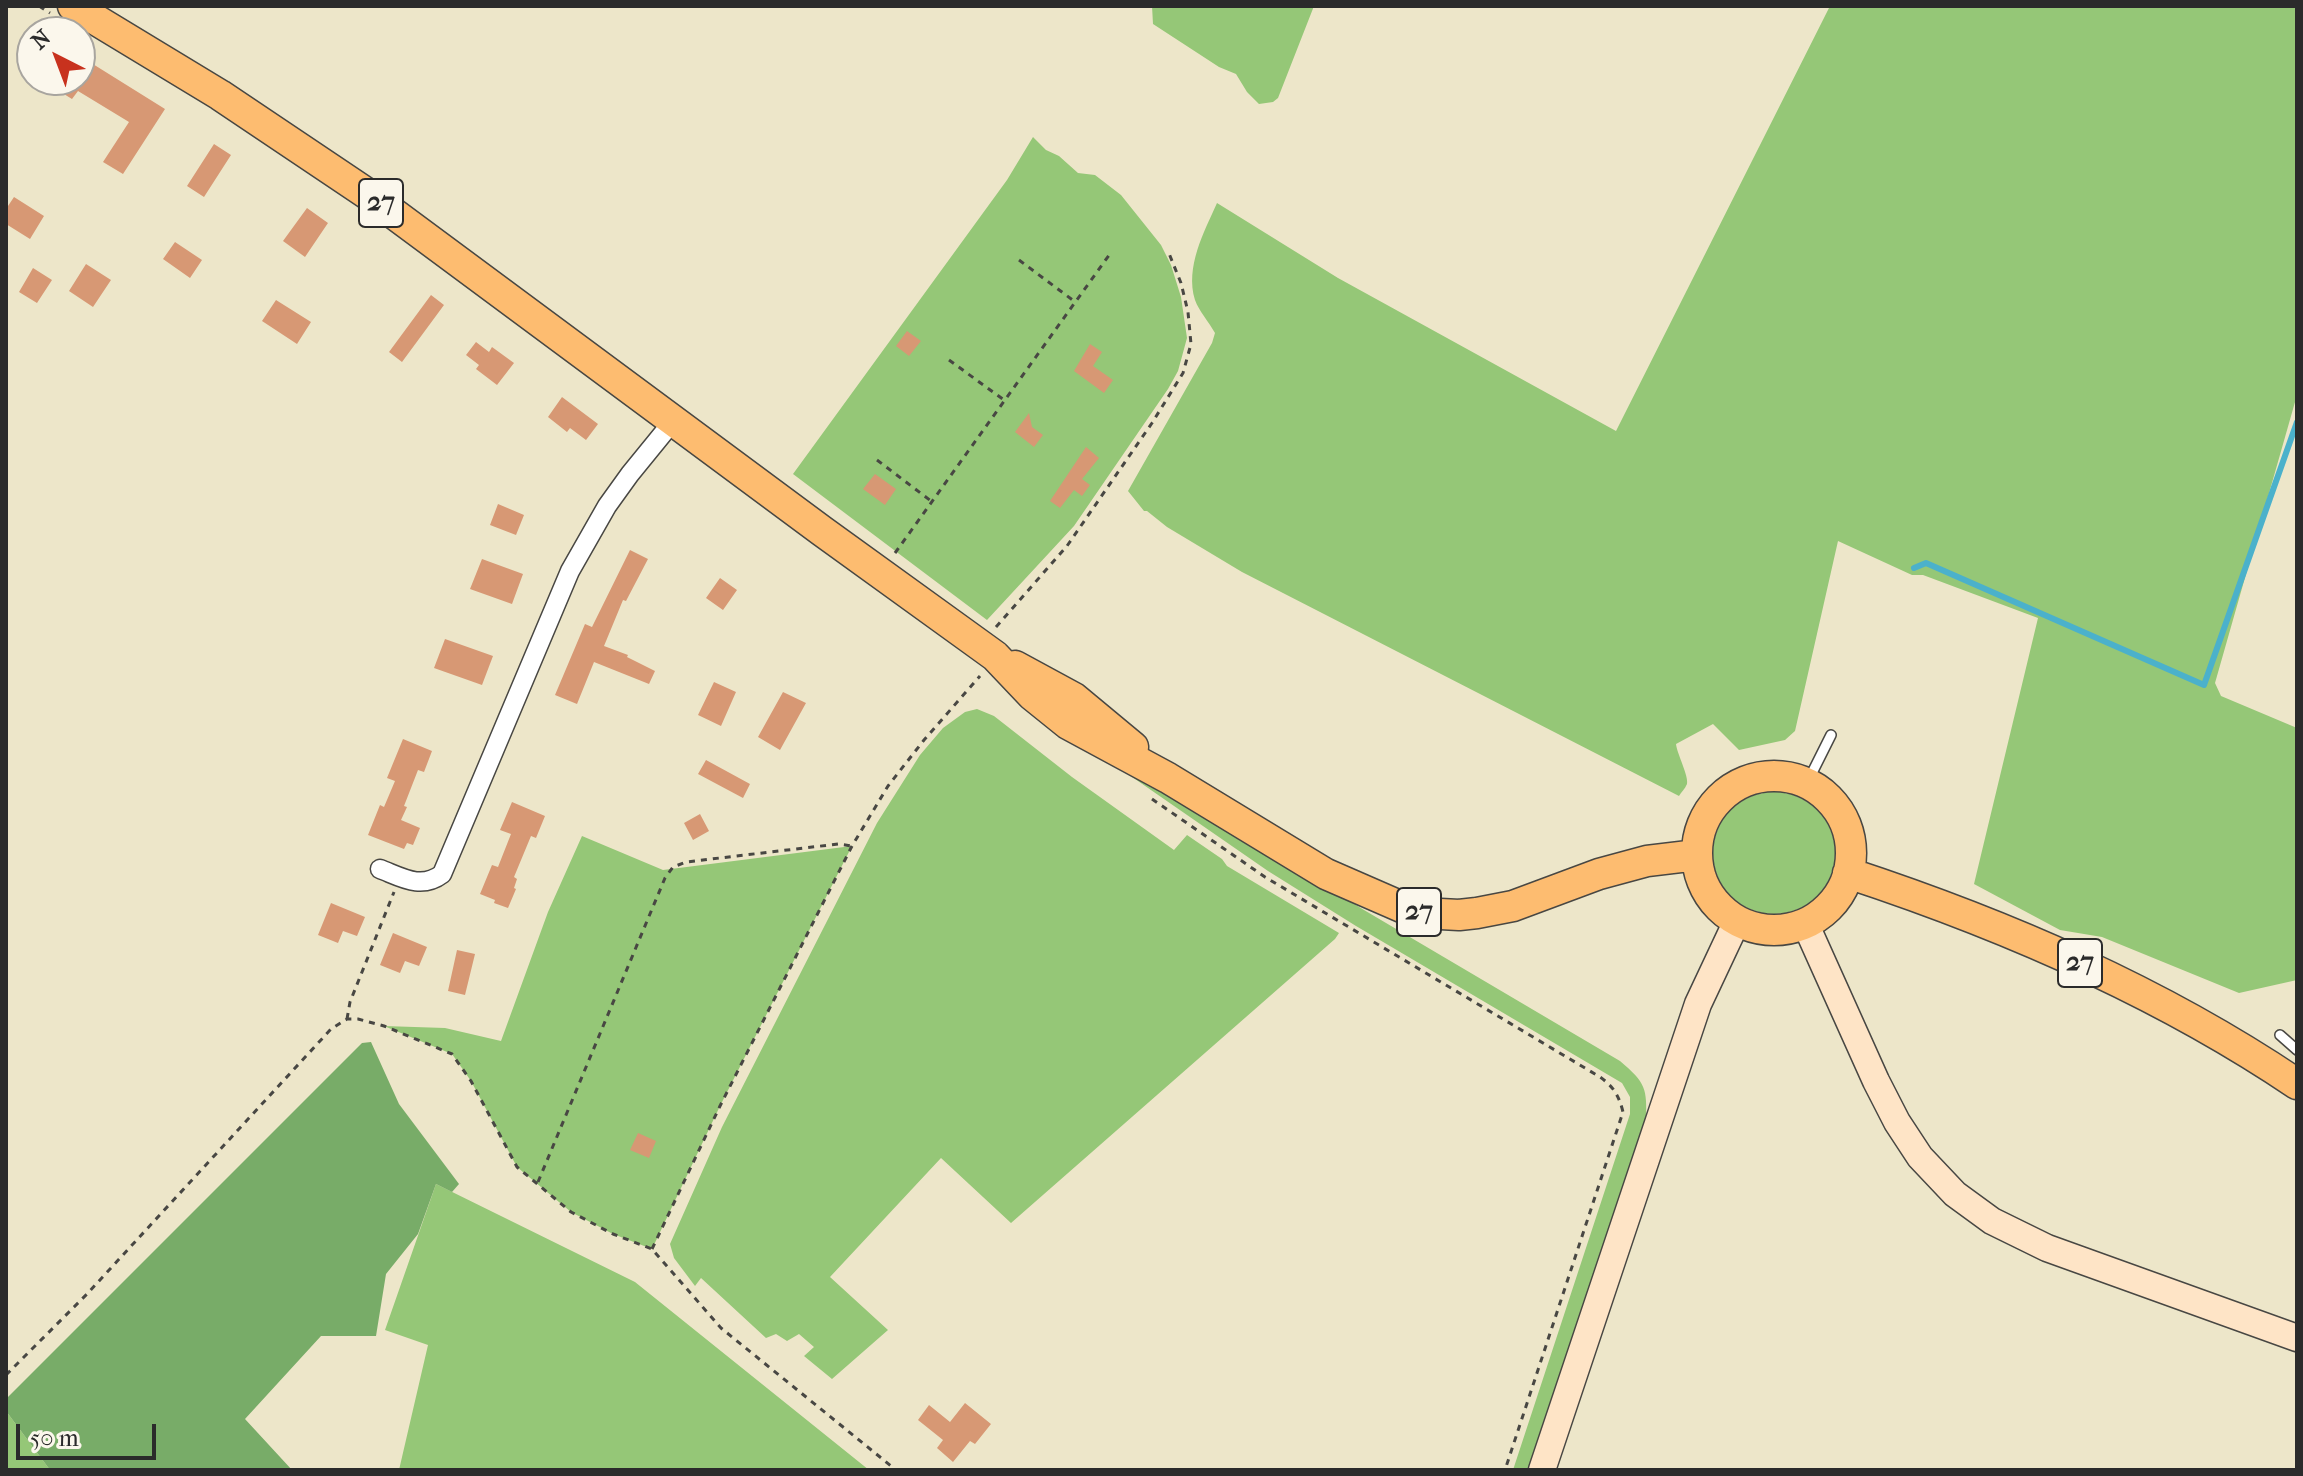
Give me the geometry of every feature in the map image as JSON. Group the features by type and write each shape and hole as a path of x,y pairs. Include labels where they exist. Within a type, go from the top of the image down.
{"main road":[{"name":"27","path":"62,9 220,95 302,148 433,241 988,651 1074,698 1160,788 1326,874 1386,902 1422,913 1459,915 1495,910 1623,867 1697,855"},
{"path":"1787,776 1807,783 1832,801 1845,821 1851,851 1848,873 1839,894 1830,906 1805,923 1785,929 1771,930 1737,921 1724,912 1701,879 1697,855 1706,817 1714,804 1733,788 1752,779 1787,776"},
{"name":"27","path":"1848,873 1945,906 2053,950 2179,1013 2297,1084"},
{"path":"1542,1470 1698,1004 1737,921"},
{"path":"1805,923 1897,1122 1920,1157 1955,1194 1992,1221 2047,1248 2297,1338"}],"street":[{"path":"380,869 424,883 442,874 570,571 615,496 674,420"}],"lane":[{"path":"1807,783 1831,735"},
{"path":"2280,1035 2297,1050"}],"path":[{"path":"39,6 62,9"},
{"path":"880,573 1112,251"},
{"path":"652,1249 720,1106 852,846 888,786 1067,546 1137,446 1183,373 1191,344 1188,312 1168,251"},
{"path":"1019,260 1075,302"},
{"path":"949,360 1004,401"},
{"path":"877,460 932,501"},
{"path":"1160,788 1265,877 1600,1077 1612,1086 1620,1098 1623,1112 1505,1470"},
{"path":"537,1183 665,878 673,867 686,862 838,844 852,846"},
{"path":"347,1019 350,1002 400,877"},
{"path":"6,1375 87,1294 331,1029 347,1019 358,1019 384,1026 452,1054 471,1081 517,1167 571,1212 613,1234 652,1249 721,1328 896,1470"}],"green space":[{"path":"1152,6 1314,6 1278,98 1259,104 1236,74 1219,67 1153,24"},
{"path":"1830,6 2297,6 2297,395 2215,683 2221,696 2297,728 2297,980 2239,993 2102,937 2060,930 1974,884 2038,618 1923,575 1912,575 1838,541 1795,731 1785,740 1739,750 1713,724 1676,744 1687,780 1679,796 1242,572 1144,511 1128,491 1212,343 1215,333 1195,300 1192,275 1197,250 1217,203 1338,278 1616,431"},
{"path":"1033,137 1078,173 1095,175 1121,195 1161,245 1181,297 1187,338 1178,371 1168,389 1074,526 987,620 793,474 1007,180"},
{"path":"977,709 994,716 1174,850 1187,835 1222,859 1227,866 1339,933 1011,1223 941,1158 830,1277 888,1330 832,1379 804,1356 814,1347 799,1334 787,1341 776,1334 766,1338 701,1278 695,1286 674,1258 670,1244 722,1127 877,823 920,755 943,728 965,712"},
{"path":"1096,752 1140,771 1364,910 1620,1061 1640,1081 1645,1093 1646,1121 1530,1470 1513,1470 1630,1114 1630,1097 1622,1083 1268,871"},
{"path":"1774,792 1797,796 1817,810 1831,830 1835,853 1831,876 1817,896 1797,910 1774,914 1751,910 1731,896 1717,876 1713,853 1717,830 1731,810 1751,796"},
{"path":"582,836 663,870 852,846 720,1106 652,1249 613,1234 571,1212 517,1167 471,1081 452,1054 384,1026 445,1028 501,1041 548,912"},
{"path":"371,1042 399,1104 459,1184 452,1192 436,1184 418,1234 386,1274 376,1336 321,1336 245,1419 292,1470 50,1470 6,1411 6,1399 362,1043"},
{"path":"436,1184 635,1282 869,1470 399,1470 428,1345 385,1330"},
{"path":"6,1411 50,1470 6,1470"}],"building":[{"path":"96,66 165,109 123,174 103,162 129,122 86,96 96,96"},
{"path":"214,144 231,155 204,197 187,186"},
{"path":"14,197 44,216 30,239 6,224 6,209"},
{"path":"307,208 328,223 305,257 283,241"},
{"path":"175,242 202,260 190,278 163,259"},
{"path":"86,264 111,280 93,307 69,291"},
{"path":"33,268 52,280 37,303 19,292"},
{"path":"431,295 444,305 402,362 389,352"},
{"path":"276,300 311,322 297,344 262,321"},
{"path":"907,331 921,341 909,356 896,346"},
{"path":"476,342 489,352 492,347 514,363 497,385 476,369 479,365 466,355"},
{"path":"1090,344 1102,352 1093,366 1113,380 1104,393 1074,371"},
{"path":"562,397 598,424 586,440 570,428 567,432 548,417"},
{"path":"1029,413 1032,427 1043,435 1034,447 1015,432"},
{"path":"1086,447 1099,458 1082,479 1090,485 1082,496 1074,490 1060,508 1050,501"},
{"path":"875,474 896,489 885,505 863,489"},
{"path":"498,504 524,515 516,535 490,525"},
{"path":"630,550 648,559 626,601 623,600 604,646 628,655 655,671 649,684 594,662 577,704 555,695 585,624 592,627"},
{"path":"482,559 523,574 512,604 470,589"},
{"path":"720,578 737,590 723,610 706,598"},
{"path":"445,639 493,656 482,685 434,668"},
{"path":"714,682 736,692 721,726 698,715"},
{"path":"783,692 806,703 780,750 758,737"},
{"path":"403,739 432,751 424,772 418,770 404,806 407,807 401,820 420,828 413,845 407,843 404,849 368,835 380,805 384,807 395,781 387,778"},
{"path":"706,760 750,784 743,798 698,774"},
{"path":"512,802 545,816 536,838 531,836 514,877 517,879 516,889 508,908 480,894 492,865 498,867 511,834 500,830"},
{"path":"700,814 709,831 693,840 684,823"},
{"path":"331,903 365,917 357,936 343,931 338,943 318,935"},
{"path":"393,933 427,947 419,966 405,961 400,973 380,965"},
{"path":"457,950 475,954 465,995 448,991"},
{"path":"638,1133 656,1141 649,1158 630,1150"},
{"path":"965,1403 991,1424 975,1444 970,1441 953,1462 937,1448 943,1440 918,1420 929,1405 950,1422"}],"waterway":[{"path":"1914,568 1926,563 2204,685 2297,422"}]}
